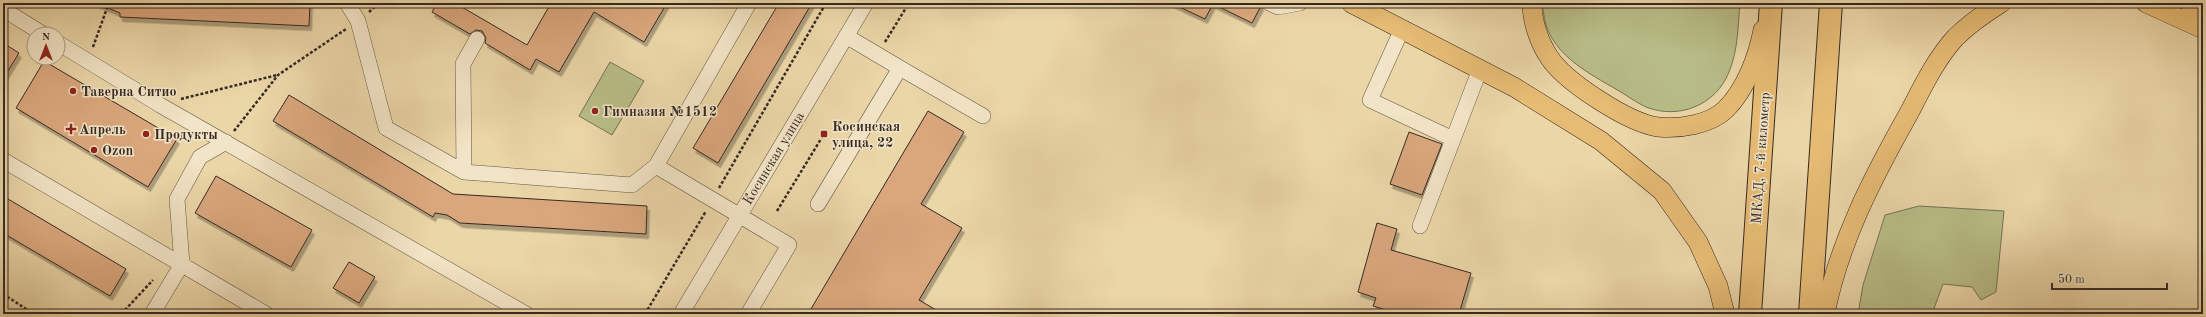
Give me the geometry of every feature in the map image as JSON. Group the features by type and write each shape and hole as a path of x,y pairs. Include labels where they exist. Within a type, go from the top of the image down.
{"highway":[{"name":"МКАД, 7-й километр","path":"1750,314 1770,3"},
{"path":"1810,314 1831,3"}],"main road":[{"path":"1351,3 1514,87 1601,141 1662,191 1698,242 1718,286 1725,314"},
{"path":"1532,3 1538,35 1549,58 1569,78 1602,102 1631,118 1657,126 1682,127 1705,121 1726,109 1742,86 1760,47 1770,3"},
{"path":"1825,314 1828,298 1849,232 1876,172 1929,75 1954,39 1979,16 2001,3"},
{"path":"2146,3 2203,27"},
{"path":"2165,3 2203,27"},
{"path":"2190,3 2195,16 2203,27"}],"street":[{"path":"347,3 358,21 386,128 464,172 632,185 656,166 749,3"},
{"name":"Косинская улица","path":"681,314 866,3"},
{"path":"1269,3 1278,7 1300,3"},
{"path":"3,9 30,26"},
{"path":"1402,29 1370,100 1453,139"},
{"path":"846,36 983,116"},
{"path":"464,172 463,64 477,39"},
{"path":"66,48 160,104 526,314"},
{"path":"818,204 900,68"},
{"path":"1420,226 1480,69"},
{"path":"152,314 178,261 177,199 200,157 226,142"},
{"path":"3,160 178,261 266,314"},
{"path":"656,166 789,245 748,314"}],"path":[{"path":"226,142 278,75 358,21 379,3"},
{"path":"645,314 826,3"},
{"path":"877,54 909,3"},
{"path":"88,62 107,8"},
{"path":"160,104 278,75"},
{"path":"777,211 824,134"},
{"path":"55,314 125,310 178,261"},
{"path":"3,294 34,314"}],"green space":[{"path":"1543,3 1740,3 1737,38 1732,64 1723,84 1706,101 1695,107 1671,112 1659,111 1646,107 1577,65 1556,45 1549,33 1544,19"},
{"path":"610,62 644,81 612,135 579,116"},
{"path":"1919,206 2004,211 1996,292 1981,300 1972,287 1943,284 1932,314 1858,314 1863,285 1885,215"}],"building":[{"path":"96,3 310,3 309,26 120,17 120,13"},
{"path":"437,3 455,3 527,45 551,3 667,3 644,42 594,12 559,72 536,59 530,70 485,43 486,38 482,31 476,30 470,34 432,12"},
{"path":"779,3 812,3 718,163 693,148"},
{"path":"1171,3 1260,3 1261,6 1252,23 1213,4 1205,19"},
{"path":"3,43 19,53 3,79"},
{"path":"41,66 53,66 177,139 148,187 16,108"},
{"path":"289,95 453,194 647,206 646,234 460,223 447,215 435,213 433,217 273,121"},
{"path":"928,111 964,132 921,204 962,228 919,300 943,314 808,314"},
{"path":"1409,132 1442,144 1422,195 1390,184"},
{"path":"216,176 312,230 291,267 195,213"},
{"path":"3,196 126,269 110,296 3,233"},
{"path":"1377,223 1397,229 1391,250 1471,273 1459,314 1400,314 1373,306 1376,298 1358,292"},
{"path":"349,262 375,277 359,303 333,288"}],"place":[{"name":"Таверна Ситио","path":"73,91"},
{"name":"Гимназия №1512","path":"595,111"},
{"name":"Апрель","path":"71,129"},
{"name":"Продукты","path":"146,134"},
{"name":"Косинская улица, 22","path":"824,134"},
{"name":"Ozon","path":"94,150"}]}
